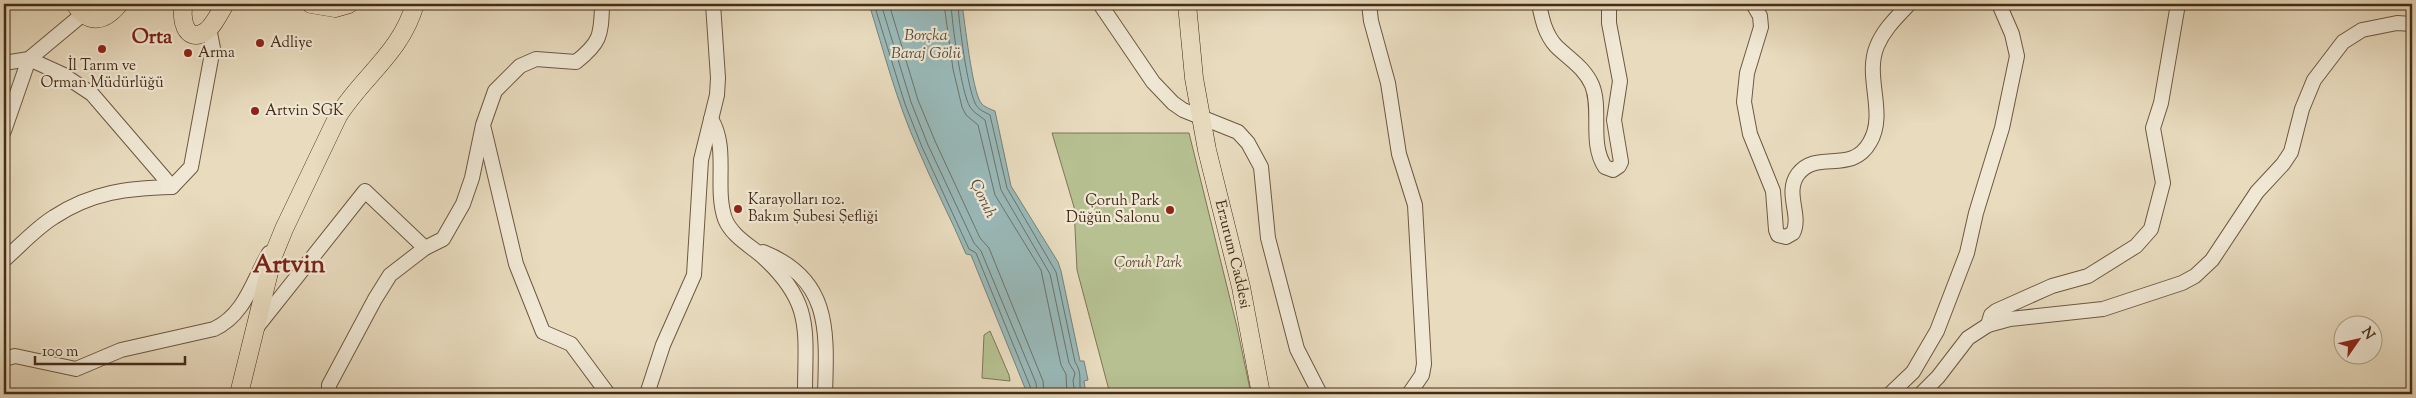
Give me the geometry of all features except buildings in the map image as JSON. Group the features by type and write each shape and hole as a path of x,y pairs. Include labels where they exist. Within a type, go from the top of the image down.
{"main road":[{"path":"79,9 90,18 102,18 119,4"},
{"path":"184,4 182,19 187,30 200,34 209,28 226,4"},
{"path":"311,4 335,8 349,4"},
{"path":"239,394 274,256 284,229 338,116 345,104 389,56 406,26 415,4"},
{"name":"Erzurum Caddesi","path":"1187,4 1201,116 1214,179 1241,287 1261,394"}],"street":[{"path":"329,394 329,385 390,275 425,248 443,238 463,204 472,178 483,125 495,91 520,66 536,59 576,62 592,49 601,31 601,4"},
{"path":"647,394 663,345 694,276 701,160 718,78 713,4"},
{"path":"1100,4 1153,82 1173,103 1238,132 1248,143 1262,167 1268,238 1297,349 1320,394"},
{"path":"1369,4 1371,21 1388,84 1399,154 1415,206 1418,230 1424,364 1422,375 1409,394"},
{"path":"1539,4 1544,27 1549,36 1589,78 1595,98 1596,136 1601,159 1605,167 1614,170 1620,166 1621,162 1614,120 1620,81 1609,23 1609,4"},
{"path":"1753,4 1760,16 1761,26 1744,87 1746,119 1772,191 1776,230 1778,235 1786,238 1793,233 1795,227 1792,191 1798,174 1812,163 1821,161 1844,162 1854,158 1870,144 1876,126 1872,70 1876,47 1888,27 1909,4"},
{"path":"1890,394 1913,372 1937,332 1967,254 1976,212 2002,128 2017,56 2014,40 1999,4"},
{"path":"1988,324 1991,315 1996,312 2052,286 2088,276 2101,269 2136,246 2151,229 2163,183 2153,128 2161,103 2178,4"},
{"path":"4,131 29,59 79,9"},
{"path":"1921,394 1938,377 1968,338 1988,324 2010,319 2103,309 2182,283 2195,276 2212,260 2257,192 2283,164 2292,146 2302,109 2314,80 2343,42 2362,30 2397,24 2412,24"},
{"path":"4,260 53,217 91,198 129,188 172,187 191,167 213,48 209,28"},
{"path":"4,63 29,59 62,74 92,94 172,187"},
{"path":"711,118 719,136 723,213 730,228 786,279 800,305 805,335 805,394"},
{"path":"483,125 516,264 543,332 571,344 608,394"},
{"path":"255,330 365,191 425,248"},
{"path":"4,359 15,356 76,368 121,350 214,329 224,324 243,303 284,229"},
{"path":"751,247 794,268 810,287 820,310 826,338 825,394"}],"green space":[{"name":"Çoruh Park","path":"1052,133 1189,133 1237,327 1251,394 1110,394 1077,270 1074,207"},
{"path":"990,331 1010,381 982,378 984,335"}],"water":[{"name":"Borçka Baraj Gölü","path":"869,4 962,4 975,85 981,103 995,111 1011,186 1058,262 1061,271 1080,361 1084,361 1088,380 1084,381 1086,394 1026,394 971,255 966,254 910,132"}],"place":[{"name":"Adliye","path":"260,43"},
{"name":"İl Tarım ve Orman Müdürlüğü","path":"102,49"},
{"name":"Arma","path":"188,53"},
{"name":"Artvin SGK","path":"255,111"},
{"name":"Karayolları 102. Bakım Şubesi Şefliği","path":"738,209"},
{"name":"Çoruh Park Düğün Salonu","path":"1170,210"}],"district":[{"name":"Orta","path":"152,38"},
{"name":"Artvin","path":"289,266"}],"water label":[{"name":"Çoruh","path":"982,199"}]}
